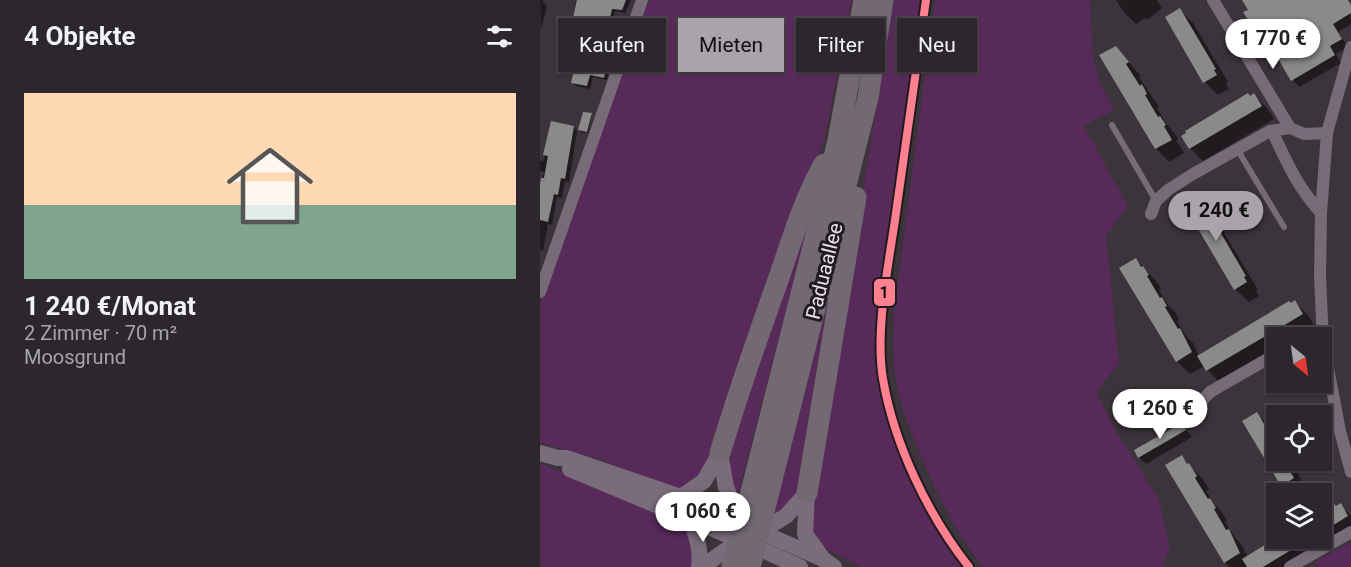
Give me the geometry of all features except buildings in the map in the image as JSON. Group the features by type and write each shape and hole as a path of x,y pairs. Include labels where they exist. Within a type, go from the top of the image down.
{"highway":[{"name":"Paduaallee","path":"769,455 838,140 864,0"},
{"name":"Paduaallee","path":"750,567 744,534 769,455 868,98 883,0"},
{"path":"807,493 862,157 868,98"},
{"path":"720,453 742,383 815,180 838,140"}],"main road":[{"path":"540,453 567,458 681,497 801,567"},
{"path":"720,453 726,487 744,534"},
{"path":"681,497 704,481 720,453"},
{"path":"558,458 564,466 571,470 689,519 744,534 828,563"},
{"path":"701,567 744,534 786,516 807,493"},
{"path":"807,493 805,534 828,563"},
{"path":"689,519 698,540 701,567"}],"street":[{"path":"540,292 642,0"},
{"path":"1213,0 1290,128"},
{"path":"1322,327 1321,213 1327,133 1351,47"},
{"path":"1150,213 1156,201 1176,184 1272,130 1290,128 1304,134 1327,133"},
{"path":"1272,130 1290,171 1321,213"},
{"path":"1177,417 1201,402 1210,392 1266,360"},
{"path":"1332,381 1345,430 1351,472"},
{"path":"1290,567 1351,532"}],"lane":[{"path":"1112,125 1156,201"},
{"path":"1238,149 1284,227"}],"shaded area":[{"path":"651,0 852,0 848,18 796,18 796,72 838,72 825,137 708,466 685,489 671,488 596,458 540,443 540,304 622,72 666,72 666,18 641,18"},
{"path":"894,0 923,0 920,18 897,18 897,72 913,72 883,282 878,340 880,378 886,410 895,439 926,510 944,541 964,567 862,567 819,545 811,534 811,511 882,72 885,72 885,55"},
{"path":"935,0 1090,0 1093,58 1100,83 1114,110 1084,126 1128,206 1106,236 1119,363 1096,392 1116,431 1159,499 1170,549 1162,567 983,567 946,509 910,429 896,385 893,344 894,312 926,72 977,72 977,18 933,18"},
{"path":"816,196 736,502 727,458"},
{"path":"844,221 797,496 771,519"},
{"path":"540,463 677,522 690,538 693,567 540,567"},
{"path":"1349,543 1351,567 1318,567 1315,562"}],"tram line":[{"name":"1","path":"926,0 883,300 881,360 888,404 904,453 940,525 969,567"}]}
